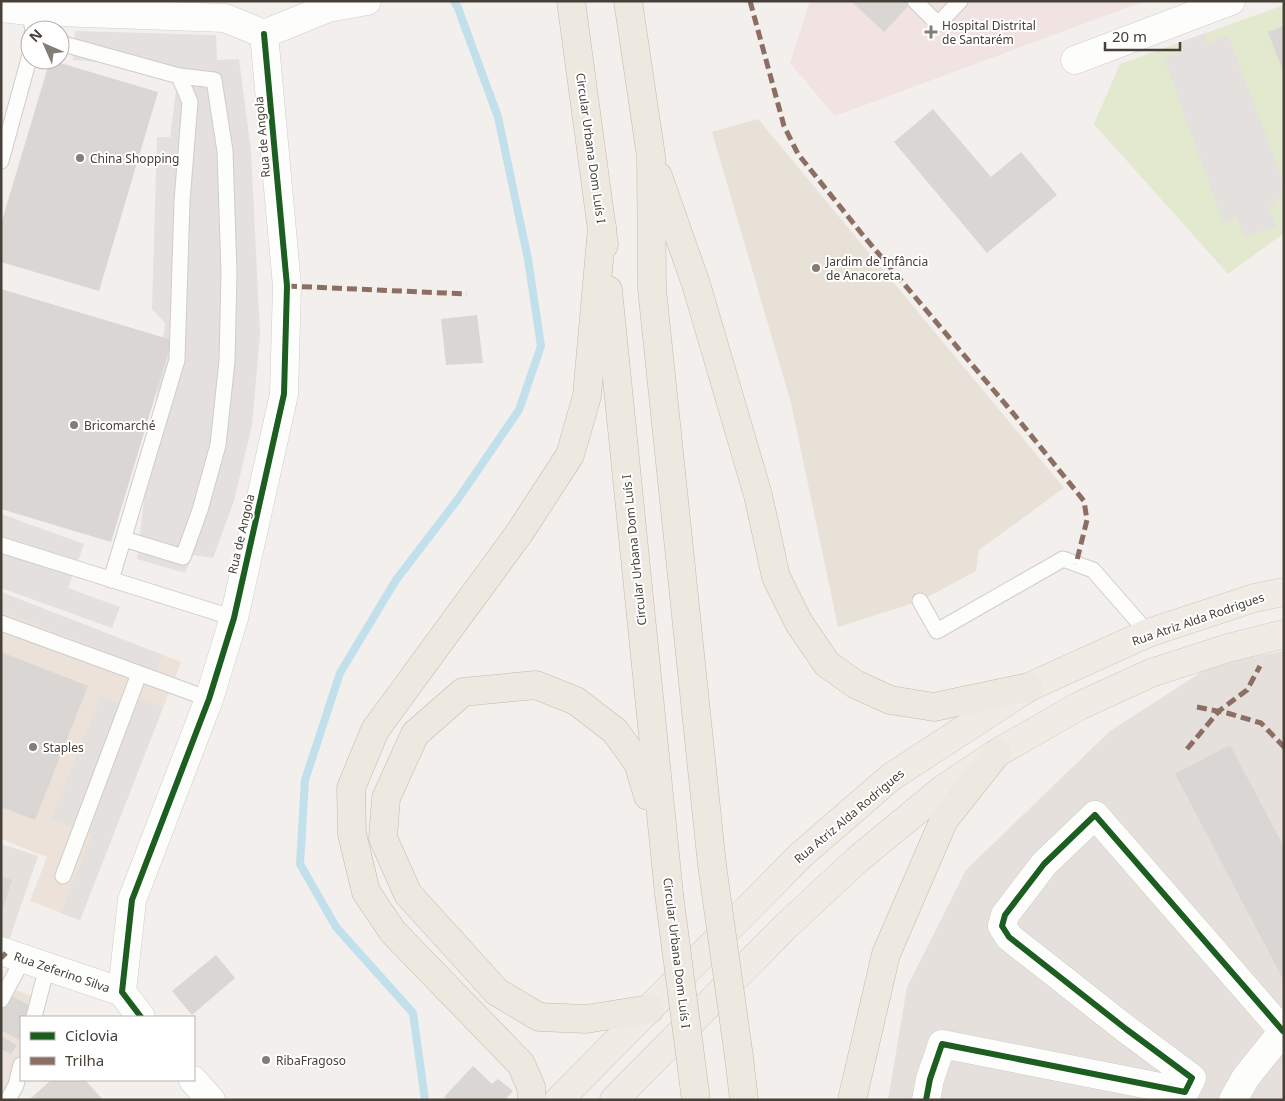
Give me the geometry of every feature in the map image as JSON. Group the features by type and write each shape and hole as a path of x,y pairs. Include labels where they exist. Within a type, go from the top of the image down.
{"highway":[{"name":"Circular Urbana Dom Luís I","path":"570,1 602,227 669,894 696,1100"},
{"path":"628,1 651,156 652,289 712,865 744,1100"},
{"path":"651,156 696,284 758,495 776,577 798,624 827,664 855,684 890,700 934,707 1029,687"},
{"path":"532,1100 531,1087 521,1064 393,932 366,892 352,834 351,788 375,730 520,532 570,455 587,396 602,227"},
{"path":"650,1009 586,1019 539,1017 498,992 408,894 383,838 386,798 415,734 462,692 536,685 576,701 615,731 638,763 664,847"},
{"path":"852,1100 886,954 944,820 996,753"}],"main road":[{"name":"Rua Atriz Alda Rodrigues","path":"559,1100 802,855 891,777 1029,687 1148,633 1254,598 1284,592"},
{"path":"614,1100 785,927 857,860 943,789 996,753 1079,706 1152,673 1228,648 1284,634"}],"street":[{"path":"1,8 31,20 225,18 264,34 328,8 367,1"},
{"path":"1074,60 1230,1"},
{"name":"Rua de Angola","path":"122,992 132,900 209,699 234,618 284,394 287,286 264,34"},
{"path":"926,1100 930,1079 942,1044 1185,1092 1192,1078 1009,937 1002,926 1005,915 1044,864 1095,814 1283,1031 1246,1077 1233,1100"},
{"name":"Rua Zeferino Silva","path":"24,959 122,992"},
{"path":"122,992 140,1016"},
{"path":"194,1081 210,1100"}],"lane":[{"path":"915,1 938,24 960,1"},
{"path":"70,46 180,76 214,80 225,151 228,273 227,361 218,445 200,510 183,557 124,538"},
{"path":"1,161 26,70"},
{"path":"111,580 177,360 182,201 190,102 180,76"},
{"path":"1,545 234,618"},
{"path":"920,600 937,631 1063,559 1093,570 1148,633"},
{"path":"1,622 209,699"},
{"path":"63,876 139,674"},
{"path":"1,1000 24,959"},
{"path":"24,959 34,1016"},
{"path":"6,1096 16,1085 20,1069"}],"shaded area":[{"name":"Hospital Distrital de Santarém","path":"810,1 1145,1 835,116 790,63"},
{"path":"75,31 216,35 217,60 239,59 251,151 260,334 252,425 234,501 213,558 193,555 185,573 137,559 165,323 152,309 157,137 170,137 179,67 73,60"},
{"path":"1206,33 1206,44 1228,35 1284,183 1284,192 1269,207 1276,226 1244,238 1237,218 1223,222 1164,58 1184,50 1178,43"},
{"name":"Jardim de Infância de Anacoreta","path":"758,119 1064,488 979,550 976,571 920,601 838,627 791,403 712,132"},
{"path":"1,514 84,544 68,588 120,607 112,628 1,588"},
{"path":"1,592 181,662 80,920 30,901 47,857 1,839"},
{"path":"1,592 162,655 156,671 1,611"},
{"path":"1284,651 1284,1100 888,1100 907,987 966,870 1110,731 1214,664"},
{"path":"101,696 117,703 143,700 163,707 80,920 61,913 92,835 51,819"},
{"path":"1,844 38,856 9,940 1,938"},
{"path":"1,985 46,1001 41,1016 20,1016 20,1081 24,1081 18,1100 1,1100"}],"green space":[{"path":"1284,5 1284,233 1228,274 1094,124 1120,64"}],"building":[{"path":"851,1 909,1 911,3 884,32"},
{"path":"1284,26 1284,74 1268,32"},
{"name":"China Shopping","path":"70,66 158,92 99,291 1,262 1,224 47,70 70,70"},
{"path":"933,109 991,177 1021,152 1057,195 987,253 894,142"},
{"name":"Bricomarché","path":"1,289 172,340 111,542 1,509"},
{"path":"477,315 483,363 446,365 441,319"},
{"name":"Staples","path":"1,652 88,686 35,820 1,807"},
{"path":"1230,745 1284,847 1284,981 1175,774"},
{"path":"1,876 12,880 2,911 1,911"},
{"path":"216,955 235,978 192,1015 172,991"},
{"path":"3,991 36,1009 32,1016 20,1016 19,1040 1,1030 1,994"},
{"path":"1,1036 17,1045 11,1054 1,1049"},
{"path":"473,1066 492,1084 498,1079 513,1091 505,1100 448,1100 444,1097"},
{"path":"50,1081 86,1081 103,1100 29,1100"}],"waterway":[{"path":"425,1100 413,1013 336,927 300,864 305,780 340,673 396,580 458,499 519,410 541,346 528,259 498,117 454,1"}],"marked path":[{"path":"750,1 784,126 798,154 1084,501 1087,520 1076,564"},
{"path":"287,286 467,294"},
{"path":"1187,749 1219,711 1247,690 1260,666"},
{"path":"1197,707 1261,723 1284,747"},
{"path":"1,958 6,953"}],"cycle path":[{"path":"140,1016 122,992 132,900 209,699 234,618 284,394 287,286 264,34"},
{"path":"926,1100 930,1079 942,1044 1185,1092 1192,1078 1009,937 1002,926 1005,915 1044,864 1095,815 1283,1031"}],"place":[{"name":"Hospital Distrital de Santarém","path":"931,32"},
{"name":"China Shopping","path":"80,158"},
{"name":"Jardim de Infância de Anacoreta","path":"816,268"},
{"name":"Bricomarché","path":"74,425"},
{"name":"Staples","path":"33,747"},
{"name":"RibaFragoso","path":"266,1060"}]}
